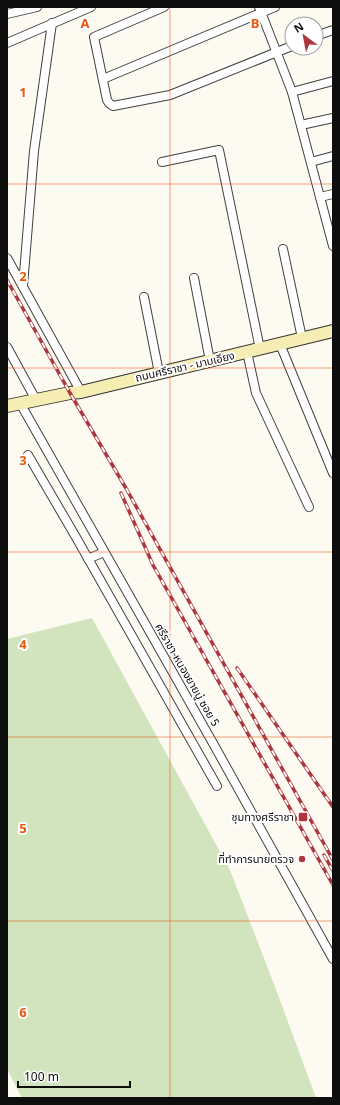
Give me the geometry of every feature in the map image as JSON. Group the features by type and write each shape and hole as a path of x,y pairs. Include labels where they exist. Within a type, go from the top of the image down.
{"main road":[{"name":"ถนนศรีราชา - มาบเอียง","path":"7,406 81,392 333,331"}],"street":[{"path":"7,14 37,7"},
{"path":"7,43 77,10 91,7"},
{"path":"164,7 94,37 107,100 113,106 170,95 284,49"},
{"path":"103,79 260,10 275,7"},
{"path":"260,10 292,92 331,233 333,246"},
{"path":"23,286 34,151 52,23"},
{"path":"292,92 333,80"},
{"path":"301,124 333,118"},
{"path":"162,162 218,150 260,349"},
{"path":"311,162 333,156"},
{"path":"320,197 333,194"},
{"path":"283,249 302,338"},
{"path":"7,258 81,392"},
{"path":"194,278 210,361"},
{"path":"144,297 159,373"},
{"path":"280,344 333,473"},
{"path":"7,347 36,400"},
{"path":"247,352 256,393 309,507"},
{"name":"ศรีราชา-หนองยายบู่ ซอย 5","path":"20,403 217,750 333,959"},
{"path":"28,455 217,786"},
{"path":"88,559 104,552"}],"green space":[{"path":"92,618 230,870 316,1098 22,1098 7,1069 7,639"}],"railway":[{"path":"7,280 70,393 127,490 333,860"},
{"path":"121,493 153,565 333,885"},
{"path":"237,668 333,807"},
{"path":"324,855 333,871"}],"place":[{"name":"ชุมทางศรีราชา","path":"303,817"},
{"name":"ที่ทำการนายตรวจ","path":"302,859"}]}
